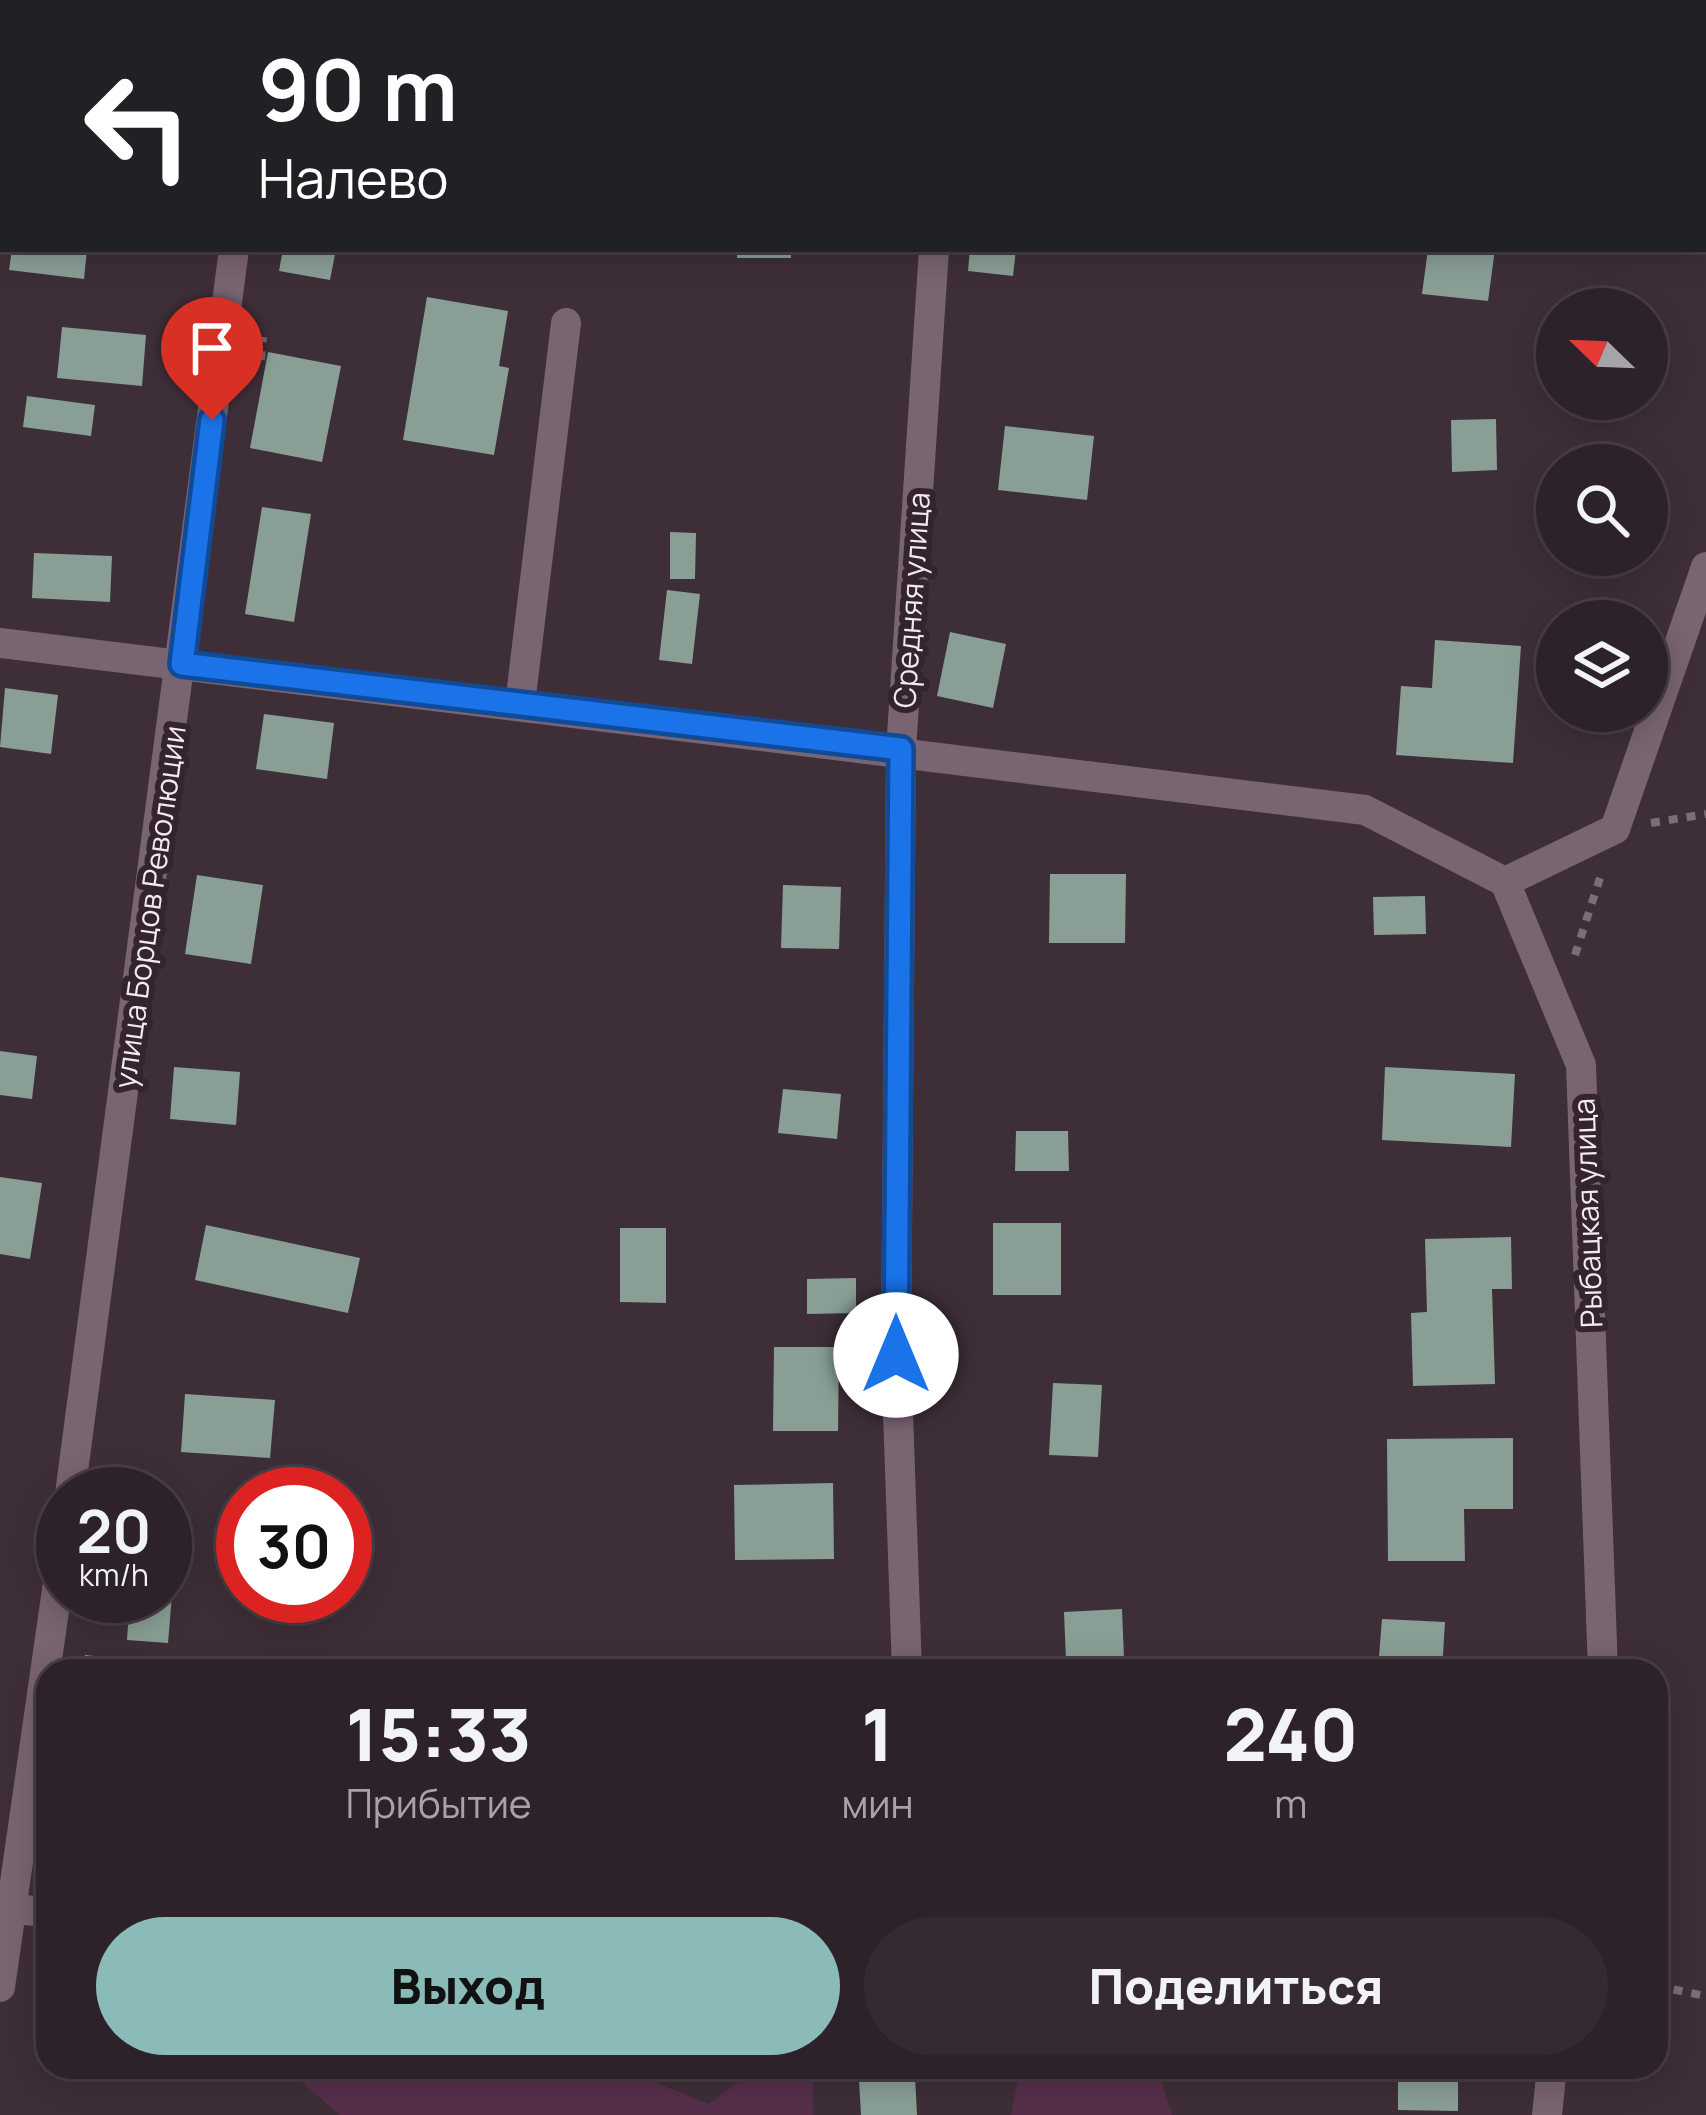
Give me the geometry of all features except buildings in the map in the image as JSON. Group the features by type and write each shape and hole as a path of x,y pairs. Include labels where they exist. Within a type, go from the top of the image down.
{"street":[{"name":"улица Борцов Революции","path":"74,1467 234,252"},
{"name":"Средняя улица","path":"907,1659 896,1355 901,749 934,252"},
{"path":"520,704 566,322"},
{"path":"0,643 901,749 1365,810 1505,882 1616,830 1706,567"},
{"name":"Рыбацкая улица","path":"1505,882 1581,1065 1603,1659"},
{"path":"46,1659 51,1623"},
{"path":"0,1987 36,1722"},
{"path":"1546,2115 1550,2079"}],"path":[{"path":"1556,1013 1616,830"},
{"path":"1668,1989 1706,1996"}],"shaded area":[{"path":"297,2079 648,2079 709,2104 742,2079 813,2079 813,2115 340,2115"},
{"path":"1018,2079 1161,2079 1172,2115 1011,2115"}],"route":[{"path":"212,420 182,664 901,749 896,1355"}]}
